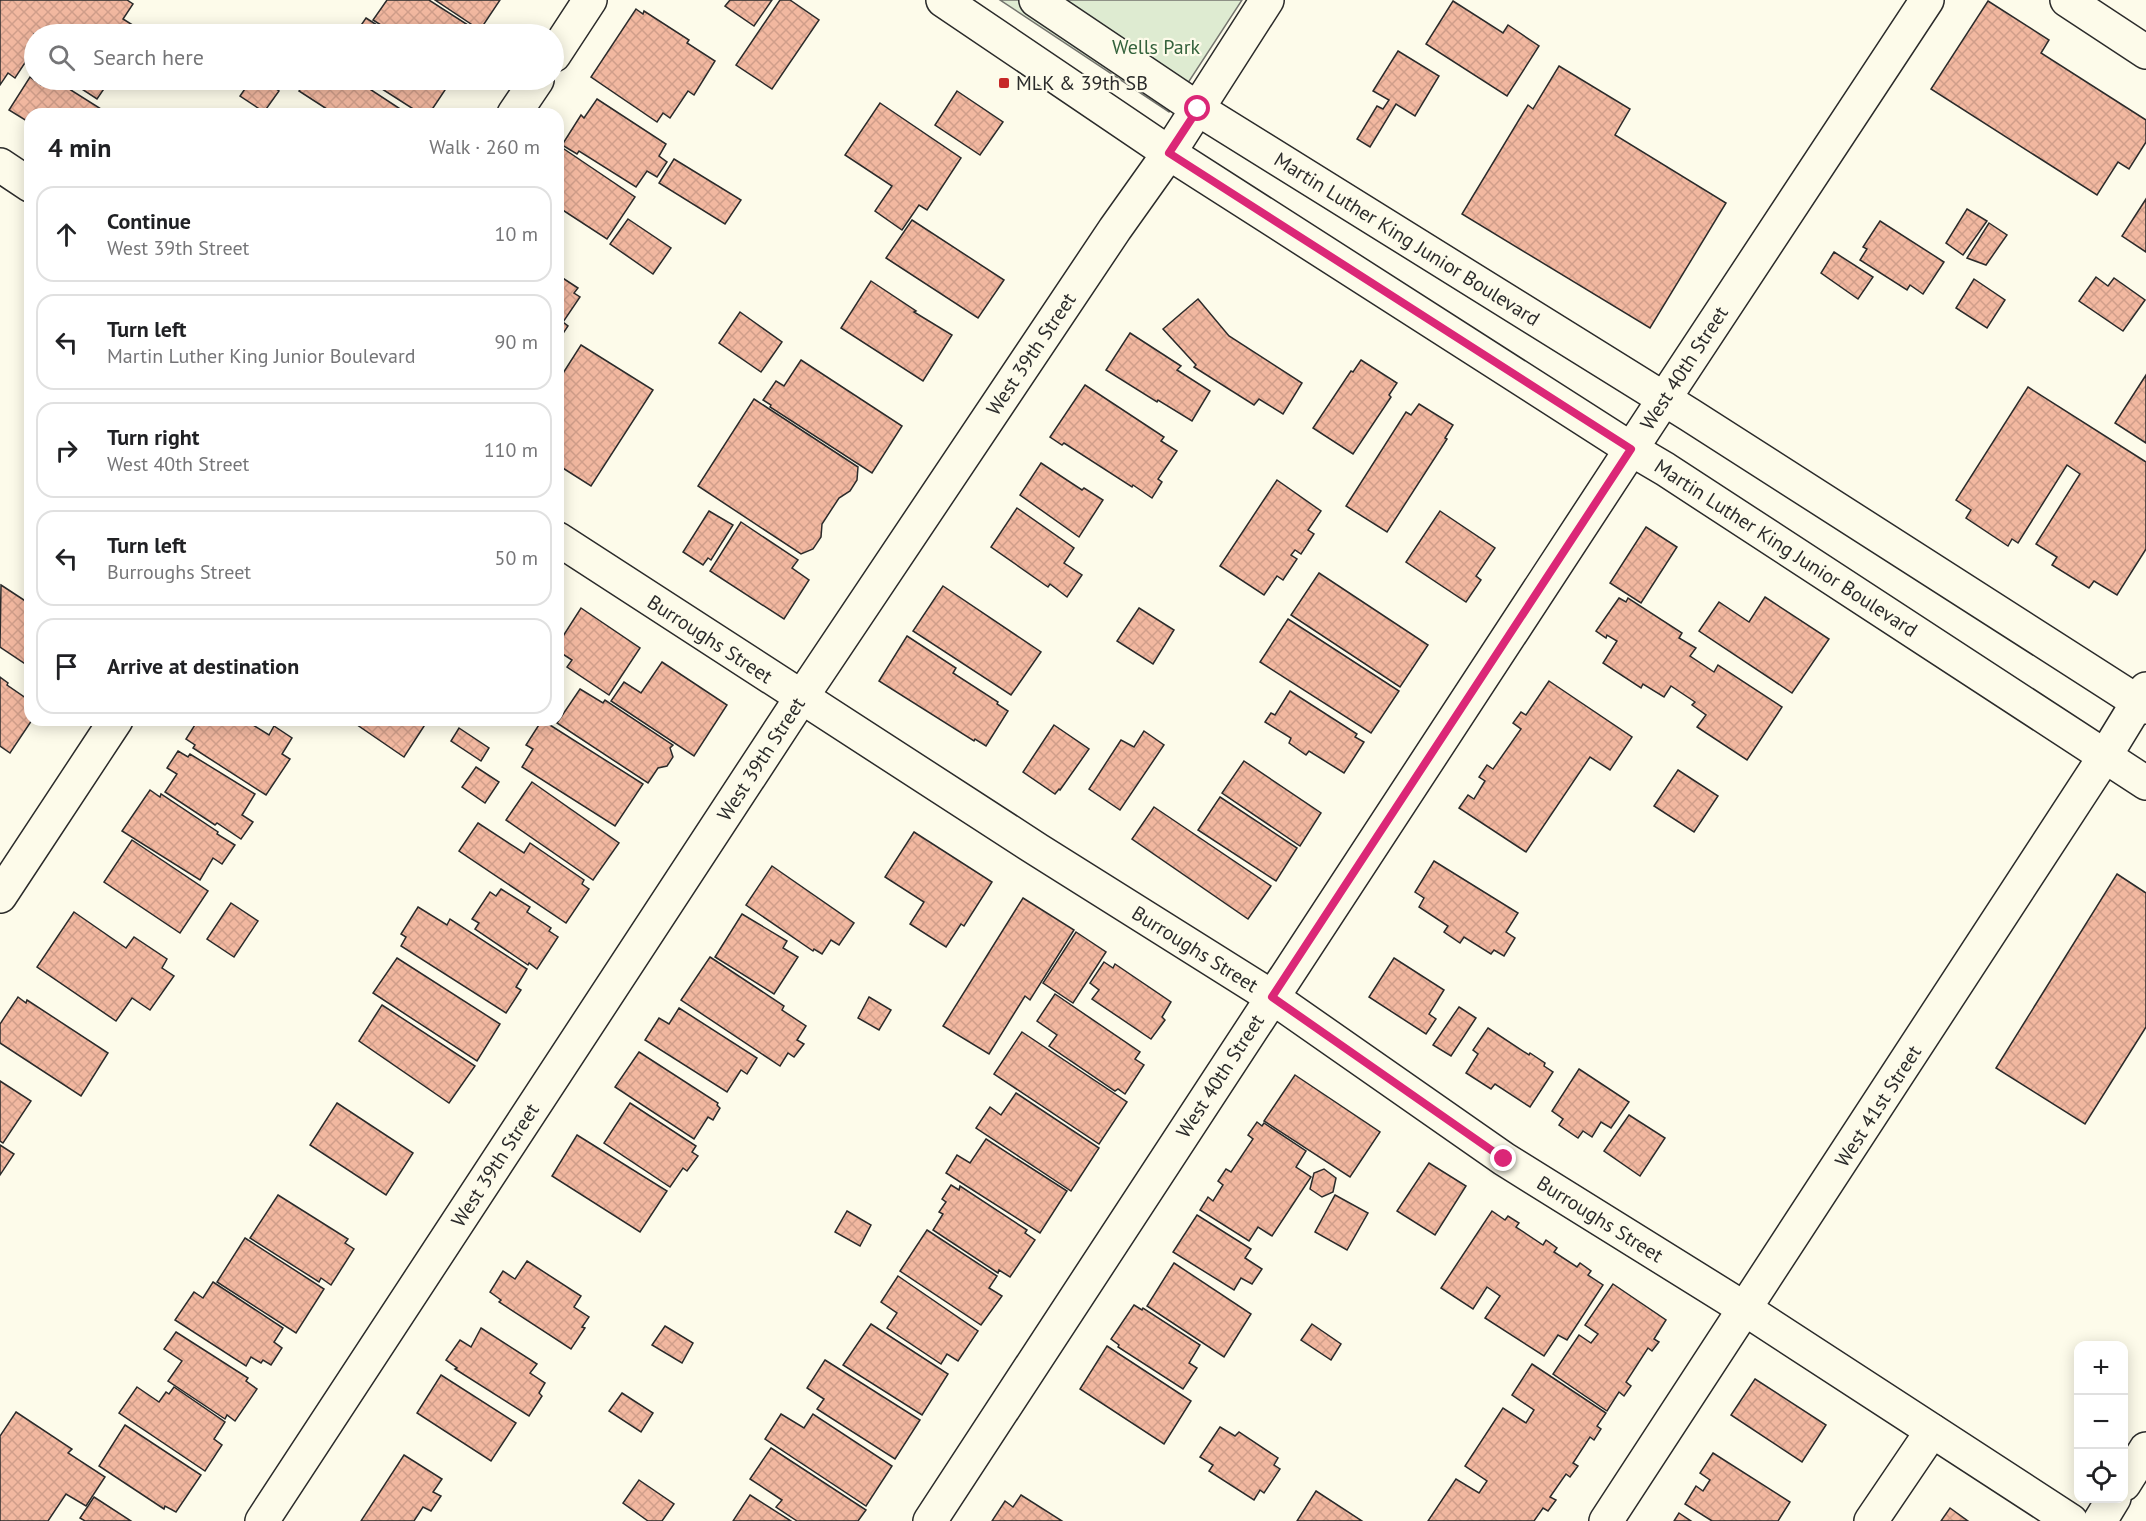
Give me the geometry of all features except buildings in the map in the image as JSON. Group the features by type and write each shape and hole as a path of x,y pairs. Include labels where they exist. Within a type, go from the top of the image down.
{"street":[{"path":"564,40 590,0"},
{"name":"Martin Luther King Junior Boulevard","path":"943,0 1169,153 1675,475 2146,783"},
{"name":"Martin Luther King Junior Boulevard","path":"1036,0 1198,109 2143,699"},
{"name":"West 39th Street","path":"262,1521 801,698 1115,229 1169,153 1267,0"},
{"name":"West 40th Street","path":"930,1521 1927,0"},
{"path":"2067,0 2146,52"},
{"path":"518,108 530,90"},
{"path":"0,165 24,181"},
{"name":"Burroughs Street","path":"564,543 1038,850 1272,997 1504,1159 1745,1309 2071,1521"},
{"name":"West 41st Street","path":"1606,1521 2143,699"},
{"path":"0,896 112,726"},
{"path":"1871,1521 1932,1431"},
{"path":"2128,1478 2146,1449"},
{"path":"2100,1521 2111,1503"}],"green space":[{"name":"Wells Park","path":"1000,0 1242,0 1169,112"}],"place":[{"name":"MLK & 39th SB","path":"1004,83"}],"route":[{"path":"1198,109 1169,153 1631,449 1272,997 1504,1159"}]}
